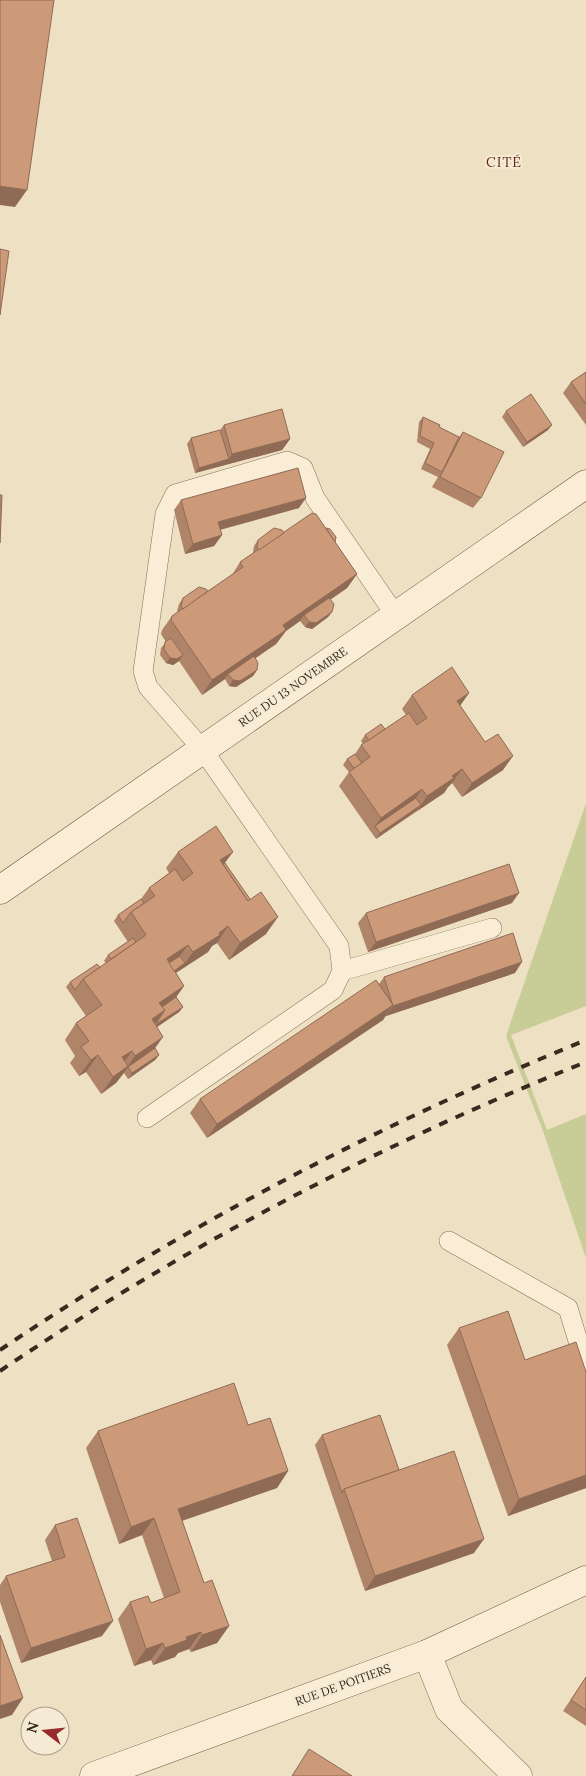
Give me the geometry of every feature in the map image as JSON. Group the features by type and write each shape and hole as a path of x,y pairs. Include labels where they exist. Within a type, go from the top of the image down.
{"street":[{"name":"RUE DU 13 NOVEMBRE","path":"0,890 586,484"},
{"name":"RUE DE POITIERS","path":"94,1776 427,1654 586,1580"},
{"path":"427,1654 449,1709 518,1776"}],"lane":[{"path":"148,1118 333,990 342,971 339,946 203,750 148,687 143,671 166,514 175,494 286,461 302,468 315,498 396,616"},
{"path":"342,971 492,928"},
{"path":"449,1240 568,1308 586,1367"}],"green space":[{"path":"586,803 586,1006 511,1035 547,1130 586,1114 586,1258 543,1131 506,1036"}],"building":[{"path":"0,0 54,0 27,190 0,186"},
{"path":"0,249 9,251 0,315"},
{"path":"586,372 586,404 571,382"},
{"path":"531,394 552,425 527,442 506,411"},
{"path":"282,409 290,439 232,454 224,425"},
{"path":"423,417 459,437 442,472 425,463 434,443 420,436"},
{"path":"220,430 229,459 199,468 191,438"},
{"path":"463,432 504,452 481,498 440,477"},
{"path":"298,468 306,498 218,522 222,535 193,544 181,500"},
{"path":"0,495 2,495 0,543"},
{"path":"312,513 316,514 357,574 283,625 286,630 212,680 171,620 172,616 243,567 240,562"},
{"path":"274,528 282,530 284,533 259,550 257,547 258,540"},
{"path":"326,528 330,529 336,537 335,542"},
{"path":"199,587 208,591 183,609 181,606 183,598"},
{"path":"329,598 334,604 332,612 316,623 309,622 304,615"},
{"path":"171,638 183,655 177,659 170,658 164,649 165,642"},
{"path":"254,656 258,663 257,670 240,681 233,680 228,674"},
{"path":"452,667 469,693 457,701 485,742 498,734 513,756 472,783 462,769 452,776 454,778 427,796 422,789 381,818 349,772 370,757 361,745 409,713 417,725 427,718 412,695"},
{"path":"381,724 385,729 369,740 365,735"},
{"path":"355,754 362,763 354,768 347,759"},
{"path":"416,798 421,805 380,833 375,826"},
{"path":"216,826 233,852 220,860 248,901 261,892 278,917 240,943 228,926 219,933 220,935 193,952 188,945 167,959 184,986 159,1003 165,1010 152,1019 163,1037 135,1056 132,1051 122,1057 128,1066 113,1077 98,1055 91,1060 81,1047 89,1041 76,1023 102,1005 83,979 146,935 131,912 155,896 149,888 175,869 183,881 193,873 178,852"},
{"path":"225,863 250,899 248,901 223,864"},
{"path":"509,864 519,893 376,942 366,913"},
{"path":"141,899 144,903 131,912 123,923 118,915"},
{"path":"513,933 522,962 393,1006 384,977"},
{"path":"133,938 136,942 111,959 108,955"},
{"path":"180,956 185,963 174,971 169,963"},
{"path":"97,964 100,967 83,979 75,990 70,982"},
{"path":"376,980 393,1005 217,1124 200,1099"},
{"path":"176,997 183,1007 158,1023 165,1010 162,1007"},
{"path":"155,1048 159,1055 132,1073 128,1067"},
{"path":"508,1311 525,1360 576,1342 586,1372 586,1475 519,1499 459,1328"},
{"path":"234,1383 248,1425 270,1418 288,1471 178,1509 204,1583 212,1580 229,1626 202,1635 201,1632 186,1637 187,1640 165,1648 163,1643 146,1649 130,1602 148,1596 151,1603 180,1592 154,1518 131,1527 98,1431"},
{"path":"380,1415 399,1470 344,1489 342,1493 322,1435"},
{"path":"454,1451 484,1539 375,1576 344,1489"},
{"path":"77,1518 113,1621 31,1648 6,1576 65,1557 55,1525"},
{"path":"0,1635 23,1698 0,1706"},
{"path":"586,1677 586,1710 571,1700"},
{"path":"309,1749 352,1776 292,1776"}],"railway":[{"path":"0,1350 140,1261 285,1180 433,1106 586,1040"},
{"path":"0,1371 69,1325 140,1282 212,1240 285,1201 434,1127 586,1062"}],"district":[{"name":"CITÉ","path":"504,162"}]}
